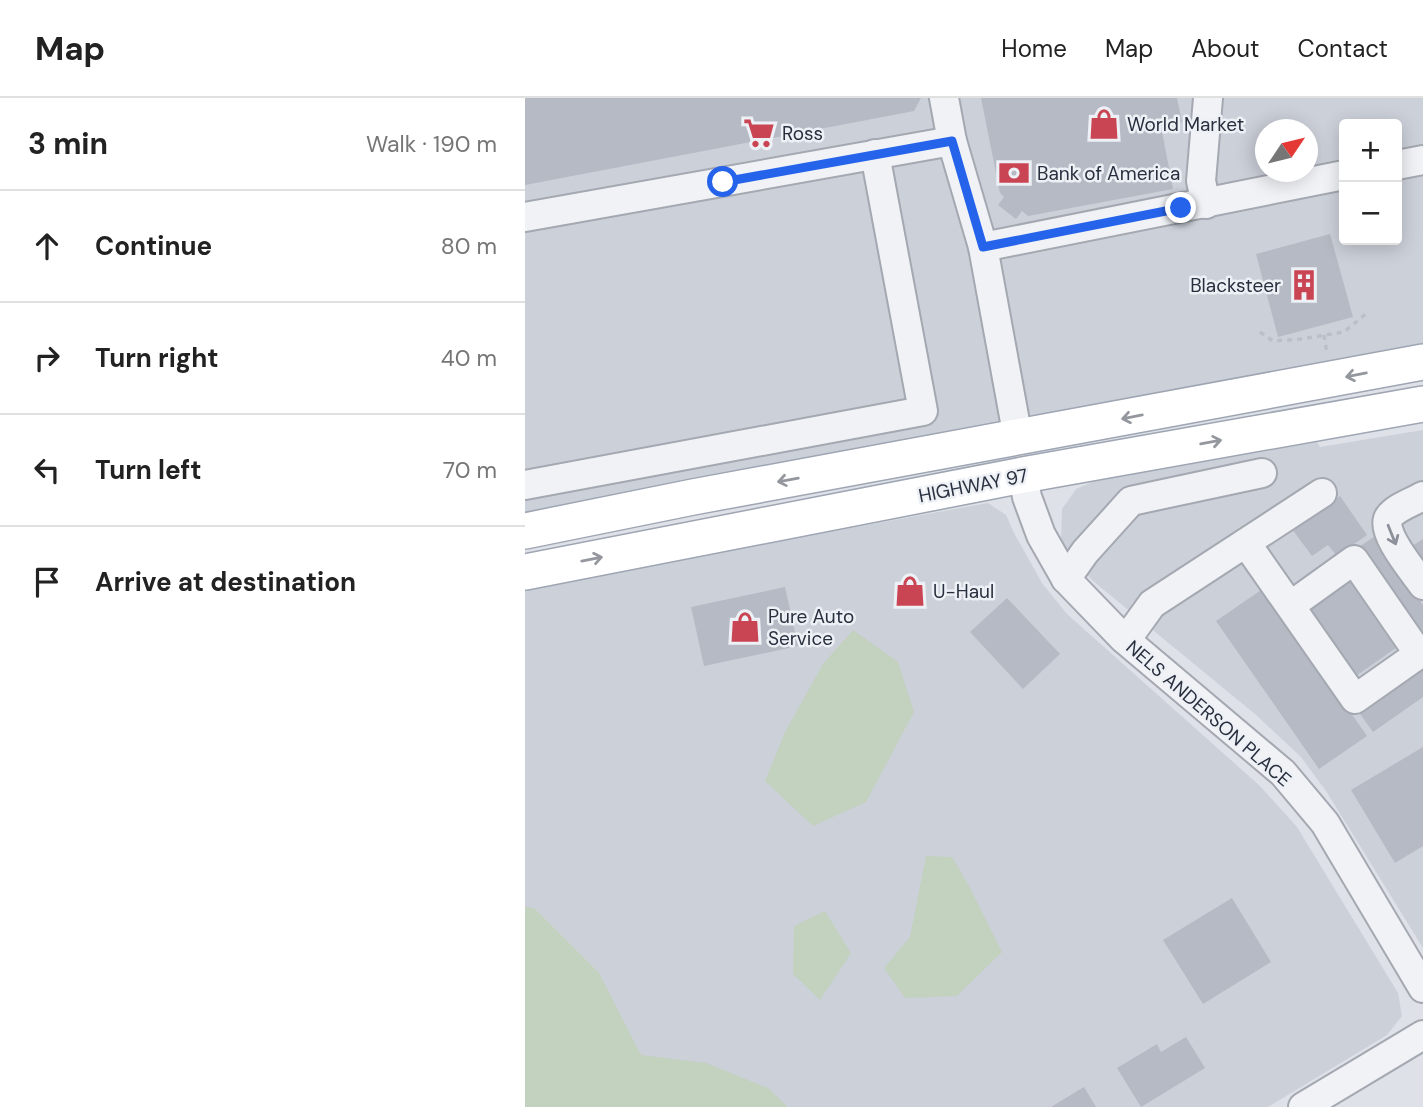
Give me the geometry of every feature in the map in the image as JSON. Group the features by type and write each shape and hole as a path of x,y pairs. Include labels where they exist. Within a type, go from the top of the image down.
{"main road":[{"name":"HIGHWAY 97","path":"525,531 693,497 1423,362"},
{"name":"HIGHWAY 97","path":"525,572 1023,475 1423,404"},
{"path":"705,537 823,496 1000,462 1011,453 1018,438"}],"street":[{"path":"944,98 952,141 983,247 1018,438"},
{"path":"1206,204 1201,181 1208,98"},
{"path":"525,218 952,141"},
{"path":"525,485 923,411 875,154"},
{"path":"1402,164 1423,160"},
{"path":"983,247 1339,176"},
{"path":"1066,579 1085,552 1131,501 1262,473"},
{"name":"NELS ANDERSON PLACE","path":"1023,475 1027,497 1041,535 1066,579 1126,640 1283,773 1325,823 1423,988"},
{"path":"1126,640 1152,604 1322,493"},
{"path":"1423,496 1399,509 1389,518 1387,526 1392,540 1423,585"},
{"path":"1246,543 1290,606 1355,699 1419,654 1354,560 1290,606"},
{"path":"1303,1107 1423,1035"}],"path":[{"path":"1260,332 1273,341 1344,332 1367,313"},
{"path":"1324,335 1329,360"}],"shaded area":[{"path":"525,98 1423,98 1423,343 1062,411 801,464 525,514"},
{"path":"1423,430 1423,948 1326,791 1301,757 1255,714 1093,581 1074,561 1061,540 1062,509 1076,489 1095,481 1317,442 1320,447"},
{"path":"988,503 1006,515 1042,583 1067,614 1260,786 1297,827 1398,993 1402,1016 1387,1035 1268,1107 525,1107 525,590"}],"green space":[{"path":"853,630 898,662 914,712 866,802 813,826 765,781 785,732 823,664"},
{"path":"926,856 952,857 1002,952 957,996 905,998 884,968 910,937"},
{"path":"525,907 534,908 599,973 641,1055 706,1063 768,1088 788,1107 525,1107"},
{"path":"825,911 851,953 820,1000 793,974 794,926"}],"building":[{"path":"525,98 921,98 914,111 525,185"},
{"path":"981,98 1177,98 1182,122 1161,126 1173,189 1028,216 1022,211 1016,219 998,205 1004,197 1000,193"},
{"name":"Blacksteer","path":"1330,234 1353,317 1278,337 1256,254"},
{"path":"1340,496 1367,535 1337,556 1328,545 1312,556 1292,529"},
{"path":"1375,536 1423,605 1423,647 1355,550"},
{"path":"1423,539 1423,575 1406,550"},
{"path":"1348,579 1396,648 1353,678 1305,609"},
{"name":"Pure Auto Service","path":"785,587 798,646 704,666 691,607"},
{"path":"1264,588 1367,736 1319,769 1216,621"},
{"path":"1007,598 1060,654 1023,689 970,632"},
{"path":"1423,665 1423,697 1373,732 1358,711"},
{"path":"1423,747 1423,846 1395,863 1351,790"},
{"path":"1232,898 1271,962 1203,1004 1163,940"},
{"path":"1186,1037 1205,1068 1141,1107 1117,1068 1157,1044 1161,1052"},
{"path":"1084,1087 1096,1107 1051,1107"}],"place":[{"name":"World Market","path":"1104,124"},
{"name":"Ross","path":"759,133"},
{"name":"Bank of America","path":"1014,173"},
{"name":"Blacksteer","path":"1304,285"},
{"name":"U-Haul","path":"910,591"},
{"name":"Pure Auto Service","path":"745,627"}],"route":[{"path":"723,182 952,141 983,247 1181,208"}]}
